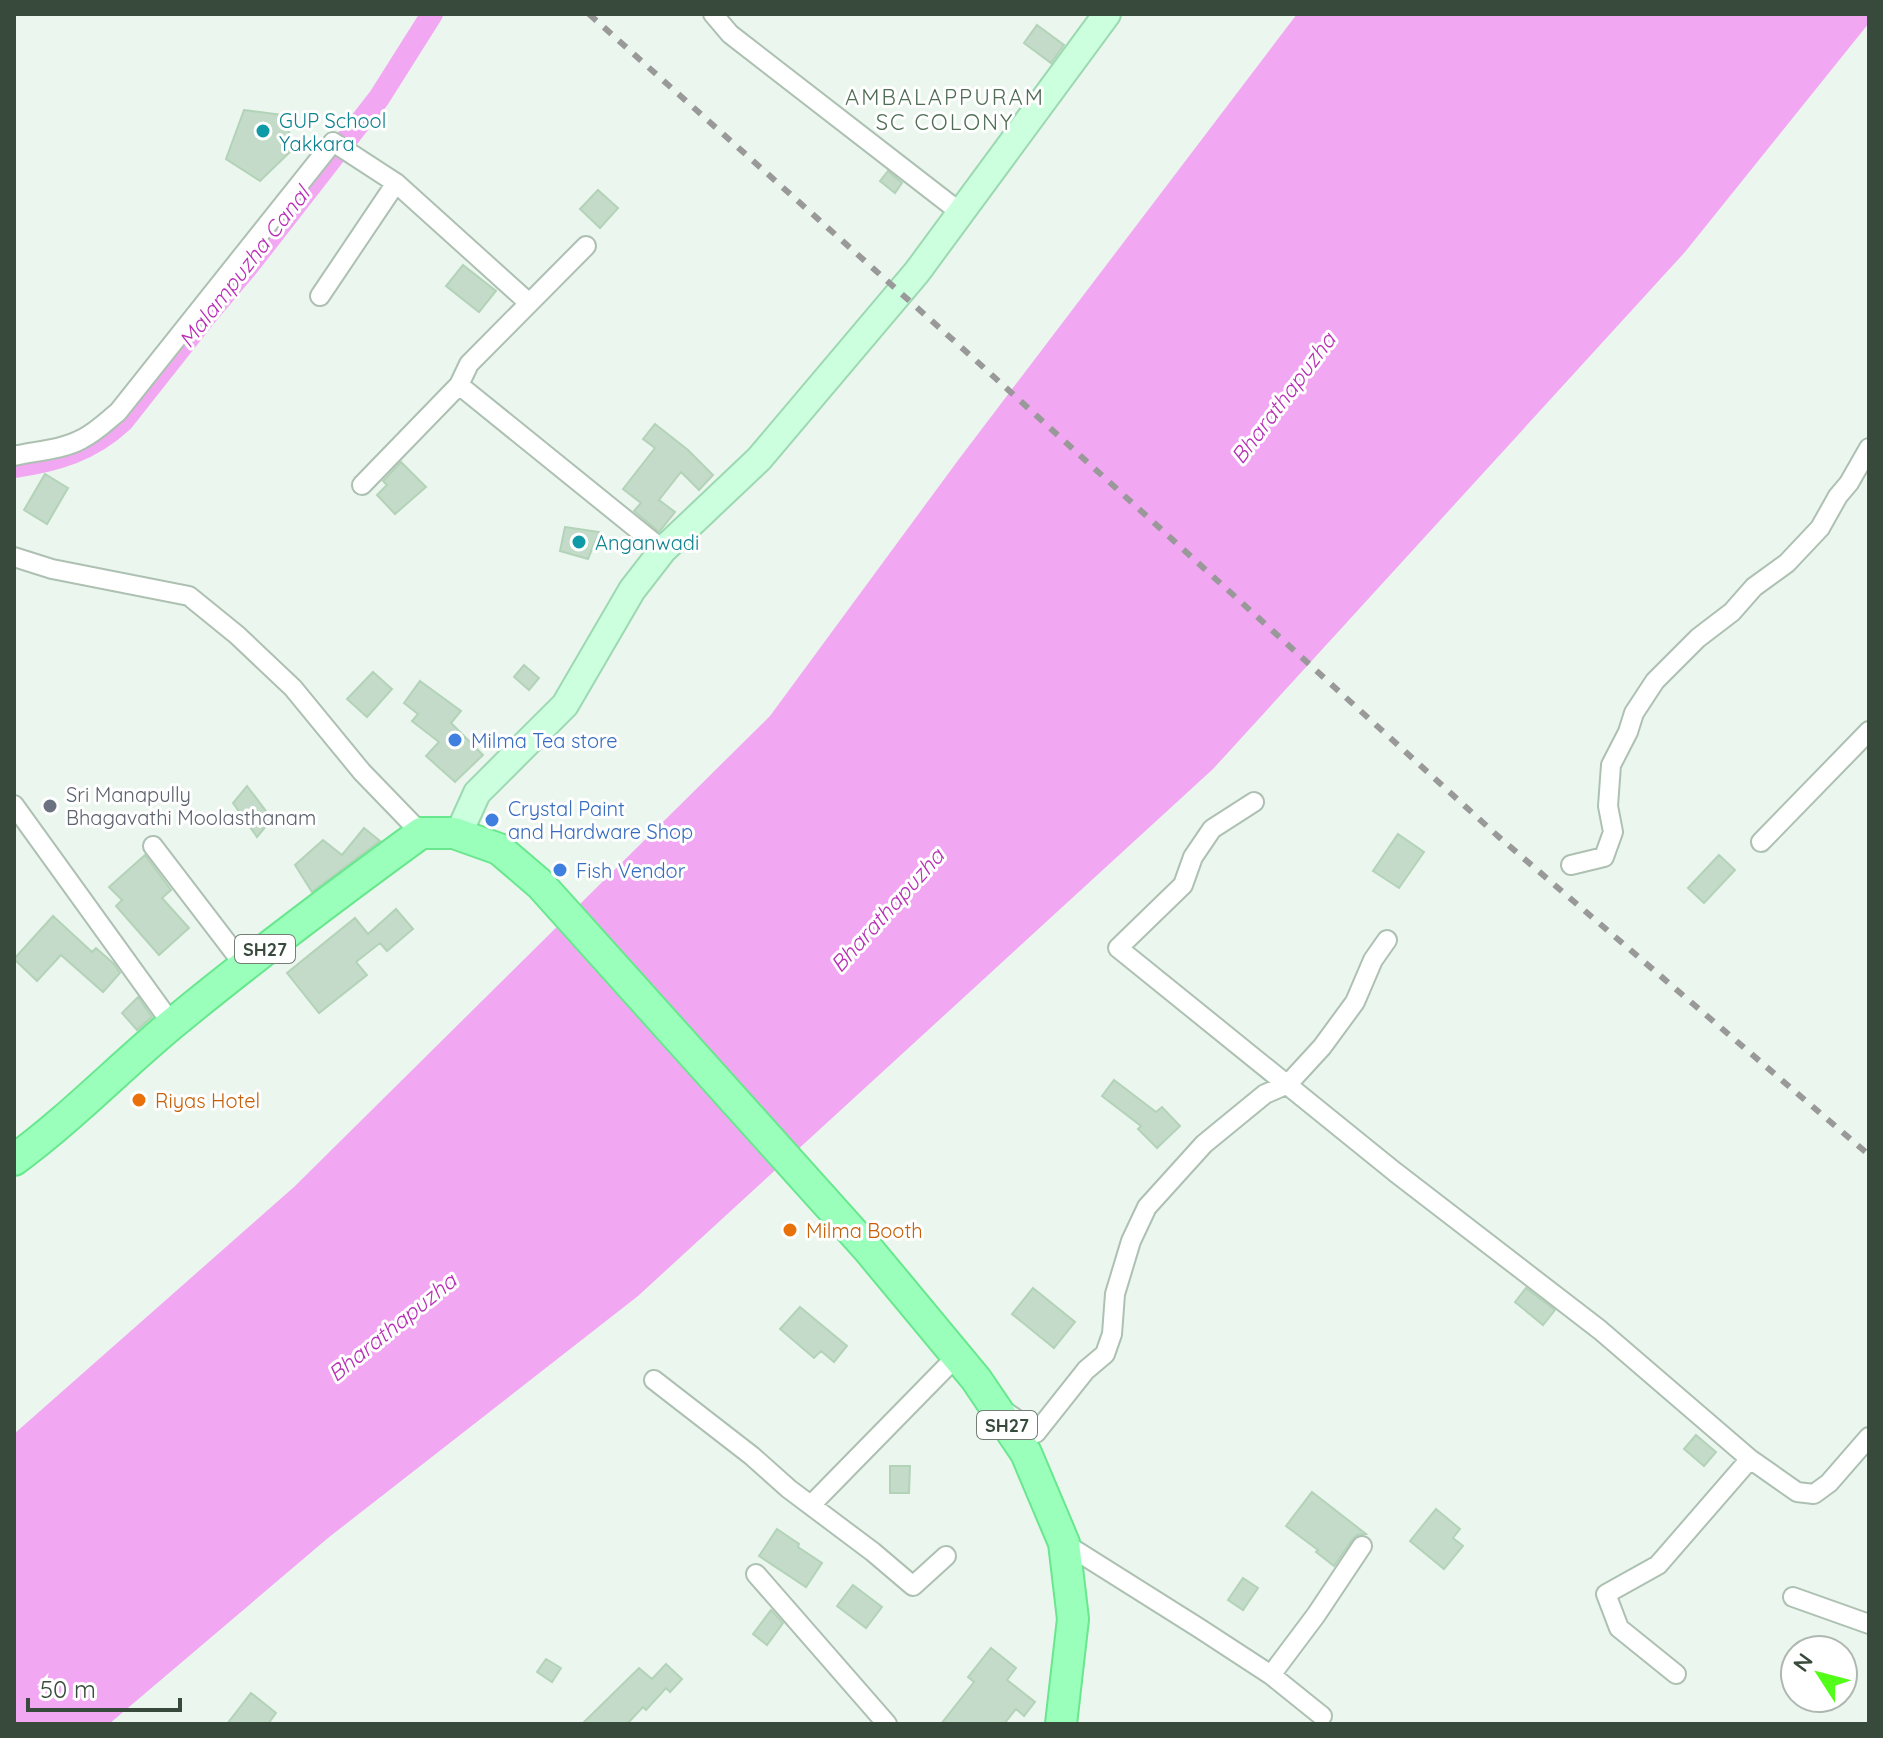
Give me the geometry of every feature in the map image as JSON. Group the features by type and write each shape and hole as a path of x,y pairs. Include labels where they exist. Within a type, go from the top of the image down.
{"main road":[{"name":"SH27","path":"14,1160 244,965 421,833 458,835 499,849 540,884 868,1249 976,1379 1026,1453 1064,1543 1073,1619 1061,1724"}],"street":[{"path":"713,14 730,34 961,213"},
{"path":"458,835 477,793 565,705 632,590 663,550 759,459 917,272 1107,14"},
{"path":"14,456 61,447 82,439 118,412 333,142 396,183 529,303"},
{"path":"320,296 396,183"},
{"path":"362,485 459,385 469,364 586,246"},
{"path":"459,385 663,550"},
{"path":"1571,865 1604,857 1613,832 1608,806 1611,765 1634,713 1655,681 1698,638 1732,612 1754,587 1787,563 1820,528 1869,448"},
{"path":"14,557 52,569 189,596 237,635 293,688 362,772 421,833"},
{"path":"1761,842 1869,731"},
{"path":"1254,802 1212,829 1193,857 1183,885 1118,948 1407,1181 1600,1330 1750,1459 1797,1492 1814,1494 1829,1483 1869,1437"},
{"path":"14,805 172,1024"},
{"path":"153,846 244,965"},
{"path":"988,1398 1036,1433 1086,1370 1105,1354 1112,1334 1115,1294 1131,1241 1147,1207 1204,1144 1265,1094 1288,1084 1322,1047 1355,1002 1373,960 1387,940"},
{"path":"812,1504 957,1356"},
{"path":"654,1380 913,1586 946,1556"},
{"path":"1676,1674 1619,1628 1606,1594 1658,1565 1750,1459"},
{"path":"1064,1543 1271,1675 1322,1716"},
{"path":"1271,1675 1362,1546"},
{"path":"756,1574 887,1724"},
{"path":"1793,1597 1869,1624"}],"water":[{"name":"Bharathapuzha","path":"1297,14 1869,14 1869,23 1685,252 1213,769 638,1296 328,1538 109,1724 14,1724 14,1434 294,1187 770,716 959,459"}],"building":[{"path":"1037,25 1064,45 1051,63 1024,43"},
{"name":"GUP School Yakkara","path":"244,110 282,115 295,147 260,181 226,159"},
{"path":"888,171 902,183 895,193 880,181"},
{"path":"598,190 618,208 600,228 580,209"},
{"path":"463,265 496,291 479,312 446,286"},
{"path":"655,424 713,475 699,490 681,472 659,500 675,512 659,532 634,511 641,503 623,489 655,448 643,439"},
{"path":"401,462 426,487 395,514 377,495 387,485 383,481"},
{"path":"45,474 68,488 47,524 24,510"},
{"name":"Anganwadi","path":"565,527 599,532 588,559 560,551"},
{"path":"524,665 539,678 529,690 514,677"},
{"path":"373,672 392,689 367,717 347,699"},
{"path":"420,681 461,711 451,723 483,755 455,782 426,756 439,742 412,721 418,714 404,703"},
{"path":"247,786 272,819 257,837 233,803"},
{"path":"364,828 380,841 312,892 295,865 323,840 342,855"},
{"path":"1398,834 1424,852 1399,888 1373,871"},
{"path":"145,855 171,890 162,898 189,928 159,955 116,906 122,900 109,887"},
{"path":"1719,855 1735,870 1704,903 1688,888"},
{"path":"396,909 413,929 387,951 380,943 356,962 367,975 319,1013 287,973 355,918 368,934"},
{"path":"53,916 92,952 96,948 120,973 103,992 61,955 37,981 14,959"},
{"path":"138,997 152,1017 137,1030 122,1013"},
{"path":"1114,1080 1156,1112 1162,1107 1180,1126 1157,1148 1138,1129 1141,1126 1102,1096"},
{"path":"1033,1288 1075,1322 1054,1348 1012,1314"},
{"path":"1526,1288 1555,1310 1543,1325 1515,1302"},
{"path":"800,1307 847,1346 834,1362 821,1351 814,1358 780,1329"},
{"path":"1696,1435 1716,1452 1704,1466 1684,1449"},
{"path":"890,1466 910,1466 909,1493 890,1493"},
{"path":"1312,1492 1366,1534 1353,1539 1334,1566 1286,1526"},
{"path":"1436,1509 1460,1529 1453,1538 1463,1546 1444,1569 1410,1541"},
{"path":"777,1529 822,1563 806,1587 759,1556"},
{"path":"1243,1578 1258,1588 1243,1610 1228,1600"},
{"path":"853,1585 882,1607 866,1628 837,1606"},
{"path":"771,1610 783,1623 767,1645 753,1634"},
{"path":"991,1648 1016,1668 1007,1680 1035,1702 1024,1716 1016,1709 1004,1724 941,1724 974,1682 968,1677"},
{"path":"546,1659 561,1668 552,1682 537,1672"},
{"path":"666,1664 682,1679 670,1692 666,1688 646,1710 643,1707 627,1724 582,1724 639,1668 652,1679"},
{"path":"251,1693 276,1713 268,1724 227,1724"}],"waterway":[{"name":"Malampuzha Canal","path":"14,467 72,453 98,440 123,421 379,98 432,14"}],"railway":[{"path":"589,14 971,356 1500,838 1869,1155"}],"place":[{"name":"GUP School Yakkara","path":"263,131"},
{"name":"Anganwadi","path":"579,542"},
{"name":"Milma Tea store","path":"455,740"},
{"name":"Sri Manapully Bhagavathi Moolasthanam","path":"50,806"},
{"name":"Crystal Paint and Hardware Shop","path":"492,820"},
{"name":"Fish Vendor","path":"560,870"},
{"name":"Riyas Hotel","path":"139,1100"},
{"name":"Milma Booth","path":"790,1230"}],"district":[{"name":"AMBALAPPURAM SC COLONY","path":"945,110"}]}
